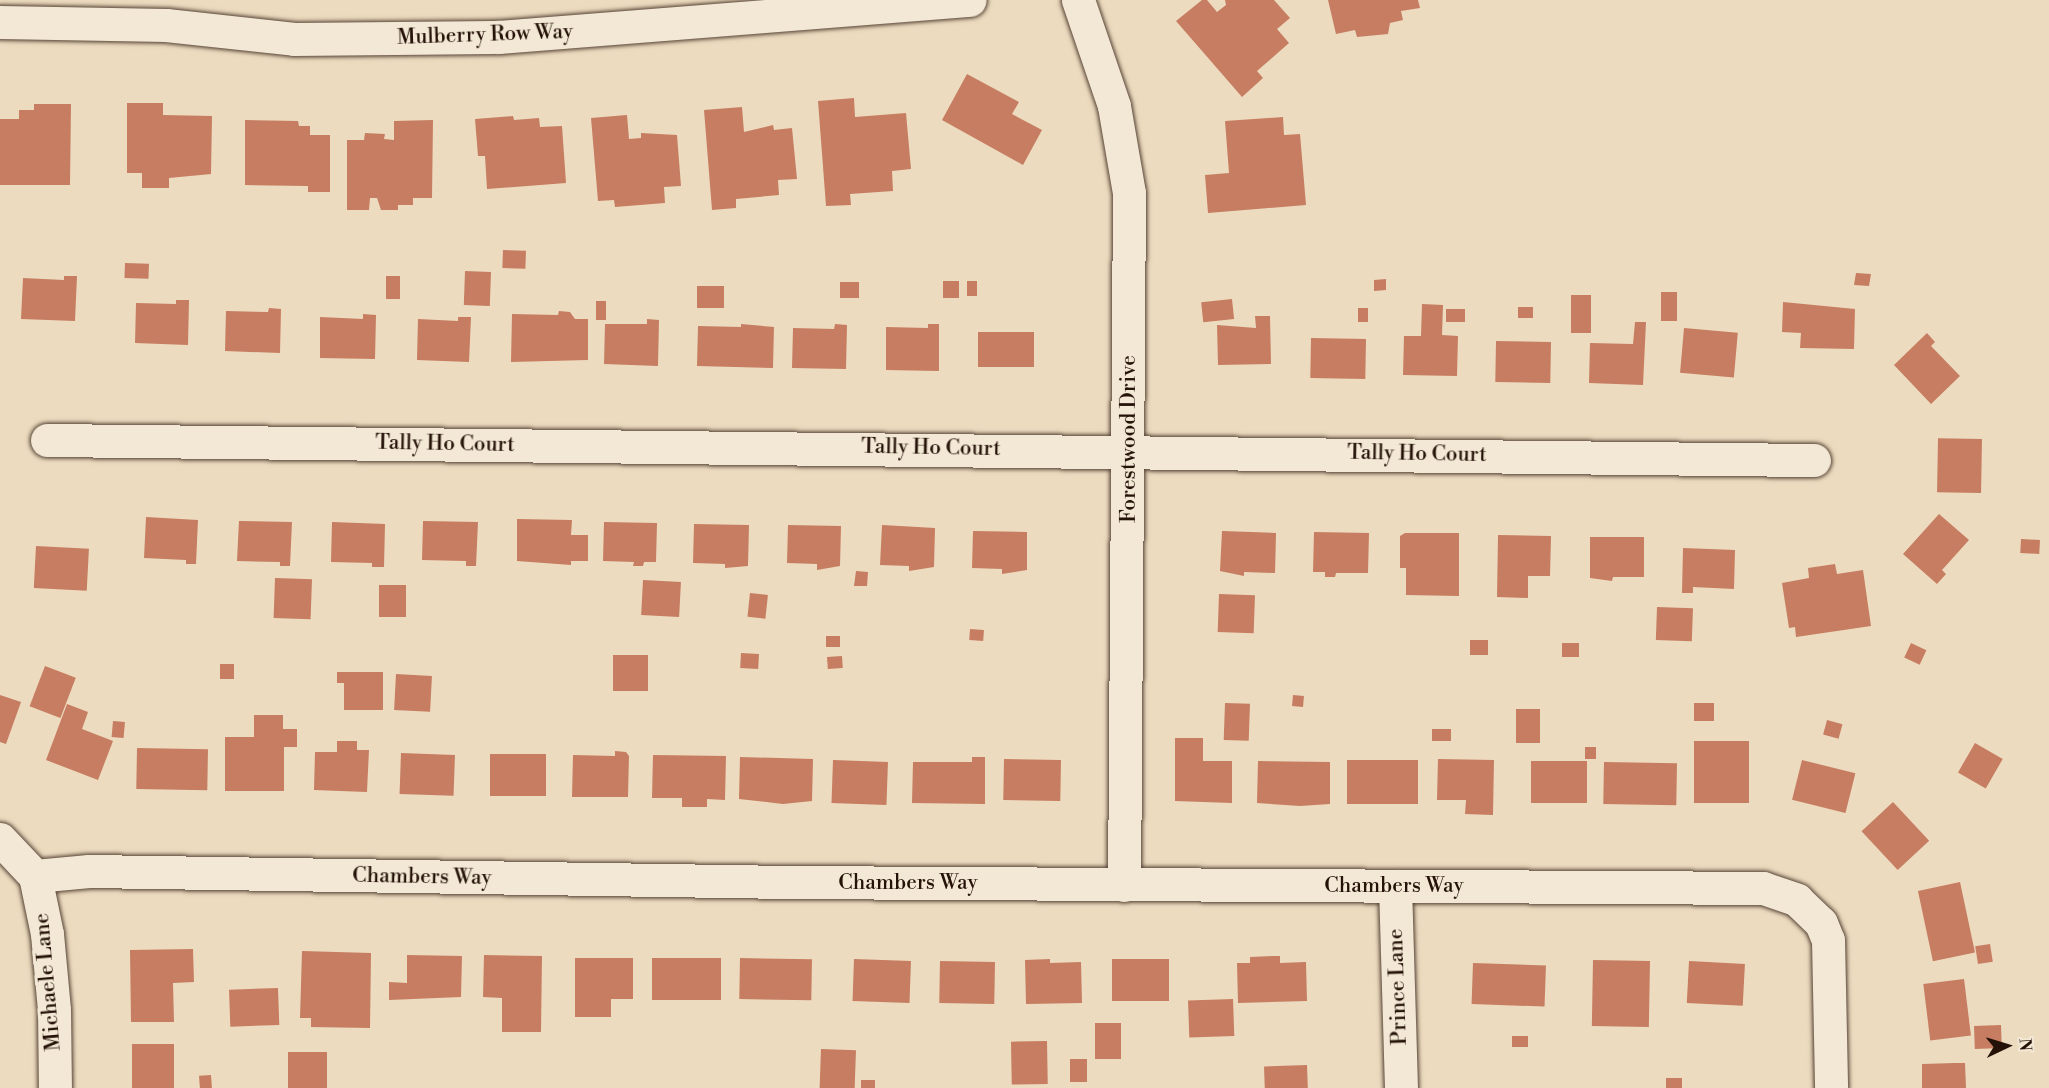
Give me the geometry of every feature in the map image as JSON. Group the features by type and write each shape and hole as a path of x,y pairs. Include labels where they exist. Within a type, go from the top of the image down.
{"street":[{"name":"Mulberry Row Way","path":"0,22 166,26 294,39 499,37 693,12 970,0"},
{"name":"Forestwood Drive","path":"1078,0 1114,106 1129,193 1130,450 1124,885"},
{"name":"Tally Ho Court","path":"47,440 1130,450 1814,460"},
{"path":"0,839 35,876"},
{"name":"Chambers Way","path":"35,876 89,871 1124,885 1763,888 1797,900 1821,923 1830,962 1831,1088"},
{"name":"Michaele Lane","path":"35,876 50,955 55,1088"},
{"name":"Prince Lane","path":"1395,886 1401,1088"}],"building":[{"path":"1202,0 1207,0 1217,12 1226,5 1225,0 1274,0 1290,18 1277,29 1289,43 1257,71 1263,78 1242,97 1176,21"},
{"path":"1328,0 1418,0 1420,8 1401,11 1403,20 1390,23 1388,34 1357,37 1355,30 1336,34"},
{"path":"967,74 1019,102 1012,114 1042,130 1023,165 942,120"},
{"path":"854,98 855,117 906,113 911,169 892,171 893,191 850,194 851,205 826,206 818,101"},
{"path":"127,103 163,103 163,115 212,116 211,174 169,178 169,188 142,188 142,173 127,173"},
{"path":"34,104 71,104 70,185 0,185 0,119 19,119 19,110 34,110"},
{"path":"742,107 744,132 773,125 774,130 792,128 797,179 778,180 779,195 736,199 736,208 712,210 704,110"},
{"path":"627,115 629,139 641,138 641,133 677,135 681,186 664,187 665,203 615,207 614,200 598,201 591,118"},
{"path":"513,116 514,120 539,118 540,127 562,126 566,183 487,189 485,156 478,156 475,119"},
{"path":"1283,117 1284,135 1300,134 1306,205 1208,213 1205,175 1229,173 1225,121"},
{"path":"245,120 298,121 299,126 310,126 310,135 330,135 330,192 308,192 308,186 245,185"},
{"path":"433,120 432,198 413,198 413,205 398,205 398,210 381,210 377,198 370,198 369,210 347,210 347,140 364,140 365,133 385,134 384,139 394,140 394,121"},
{"path":"503,250 526,251 525,269 502,268"},
{"path":"125,263 149,264 148,279 124,278"},
{"path":"465,271 491,272 490,306 464,305"},
{"path":"1856,273 1871,274 1869,286 1854,285"},
{"path":"64,276 77,276 75,321 21,319 23,278 64,280"},
{"path":"386,276 400,276 400,299 386,299"},
{"path":"1386,279 1386,290 1374,291 1374,280"},
{"path":"943,281 959,281 959,298 943,298"},
{"path":"967,281 977,281 977,296 967,296"},
{"path":"840,282 859,282 859,298 840,298"},
{"path":"697,286 724,286 724,308 697,308"},
{"path":"1661,292 1677,292 1677,321 1661,321"},
{"path":"1571,295 1591,295 1591,333 1571,333"},
{"path":"1232,299 1234,319 1203,322 1201,302"},
{"path":"176,300 189,300 188,345 135,343 136,303 176,304"},
{"path":"596,301 606,301 606,320 596,320"},
{"path":"1783,302 1855,309 1854,349 1800,348 1801,333 1782,332"},
{"path":"1422,304 1443,305 1442,335 1458,336 1457,376 1403,375 1404,336 1421,336"},
{"path":"1518,307 1533,307 1533,318 1518,318"},
{"path":"269,308 281,309 280,353 225,351 226,311 268,312"},
{"path":"1358,308 1368,308 1368,322 1358,322"},
{"path":"1446,309 1465,309 1465,322 1446,322"},
{"path":"559,311 570,312 575,319 588,319 588,360 511,362 512,314 558,315"},
{"path":"363,314 376,315 375,359 320,358 320,317 363,319"},
{"path":"1255,316 1270,316 1271,364 1218,365 1217,325 1256,328"},
{"path":"458,317 471,317 469,362 417,360 418,319 458,321"},
{"path":"647,319 659,320 658,366 604,364 605,324 647,324"},
{"path":"1635,322 1646,322 1643,385 1589,383 1590,343 1633,344"},
{"path":"741,324 774,327 773,368 697,366 698,326 741,327"},
{"path":"835,324 847,325 846,369 792,368 793,328 834,329"},
{"path":"928,324 939,324 939,371 886,370 886,327 928,328"},
{"path":"1684,328 1738,333 1734,378 1680,373"},
{"path":"978,332 1034,332 1034,367 978,367"},
{"path":"1927,333 1935,342 1931,346 1960,376 1931,404 1894,365"},
{"path":"1311,338 1366,339 1365,379 1310,378"},
{"path":"1496,341 1551,342 1550,383 1495,382"},
{"path":"1938,438 1982,439 1981,493 1937,492"},
{"path":"1939,514 1969,540 1942,570 1946,574 1937,584 1903,554"},
{"path":"146,517 198,520 196,564 186,564 186,560 144,558"},
{"path":"517,519 572,520 571,535 588,535 588,561 571,561 571,565 517,561"},
{"path":"239,521 292,522 290,566 280,566 280,562 237,561"},
{"path":"423,521 478,522 476,566 466,566 466,561 422,560"},
{"path":"332,522 385,524 384,567 372,567 372,563 331,562"},
{"path":"604,522 657,523 656,562 644,562 643,566 633,566 634,562 603,561"},
{"path":"694,524 749,525 748,566 725,568 725,564 693,563"},
{"path":"788,525 841,526 840,566 817,570 817,564 787,563"},
{"path":"882,525 935,528 934,567 909,571 909,566 880,565"},
{"path":"973,531 1027,532 1027,570 1002,574 1002,569 972,568"},
{"path":"1222,531 1276,533 1275,573 1244,572 1244,576 1220,571"},
{"path":"1314,532 1369,533 1368,573 1336,573 1335,577 1325,577 1325,572 1313,572"},
{"path":"1405,533 1459,533 1459,596 1406,595 1406,568 1400,568 1400,536"},
{"path":"1498,535 1551,536 1550,576 1528,576 1528,598 1497,597"},
{"path":"1590,537 1644,537 1644,577 1613,577 1612,581 1590,578"},
{"path":"2021,539 2040,540 2039,554 2020,553"},
{"path":"36,546 89,549 87,591 34,588"},
{"path":"1683,548 1735,550 1734,589 1693,587 1693,593 1682,593"},
{"path":"1835,564 1837,574 1863,570 1871,626 1796,637 1795,627 1789,628 1782,583 1809,578 1808,568"},
{"path":"856,571 868,572 867,586 854,586"},
{"path":"275,578 312,579 311,619 274,618"},
{"path":"643,580 681,582 679,617 641,615"},
{"path":"379,585 406,585 406,617 379,617"},
{"path":"750,593 768,595 765,619 747,617"},
{"path":"1219,594 1255,595 1254,633 1218,632"},
{"path":"1657,607 1693,608 1692,641 1656,640"},
{"path":"970,629 984,630 983,641 969,640"},
{"path":"826,636 840,636 840,647 826,647"},
{"path":"1470,640 1488,640 1488,655 1470,655"},
{"path":"1562,643 1579,643 1579,657 1562,657"},
{"path":"1911,643 1926,650 1920,665 1904,658"},
{"path":"741,653 759,654 758,669 740,668"},
{"path":"613,655 648,655 648,691 613,691"},
{"path":"842,656 843,668 828,669 827,657"},
{"path":"220,664 234,664 234,679 220,679"},
{"path":"45,666 76,678 60,718 30,706"},
{"path":"337,672 383,672 383,710 344,710 344,683 337,683"},
{"path":"396,674 432,676 430,712 394,710"},
{"path":"0,695 21,702 6,744 0,742"},
{"path":"1293,695 1304,696 1303,707 1292,706"},
{"path":"1225,703 1250,704 1249,741 1224,740"},
{"path":"1694,703 1714,703 1714,721 1694,721"},
{"path":"67,704 88,712 82,729 113,741 98,780 46,760"},
{"path":"1516,709 1540,709 1540,743 1516,743"},
{"path":"254,715 283,715 283,729 297,729 297,747 284,747 284,791 225,791 225,737 254,737"},
{"path":"1827,720 1842,724 1839,739 1823,734"},
{"path":"113,721 125,722 124,738 112,737"},
{"path":"1432,729 1451,729 1451,741 1432,741"},
{"path":"1175,738 1203,738 1203,761 1232,761 1232,803 1175,801"},
{"path":"337,741 357,741 357,750 369,750 367,792 314,790 315,752 337,752"},
{"path":"1694,741 1749,741 1749,803 1694,803"},
{"path":"1975,743 2003,759 1986,788 1958,772"},
{"path":"1585,747 1596,747 1596,759 1585,759"},
{"path":"137,748 208,749 207,790 136,789"},
{"path":"615,751 626,752 629,756 628,797 572,797 573,755 615,756"},
{"path":"401,753 455,755 454,796 400,794"},
{"path":"490,754 546,754 546,796 490,796"},
{"path":"653,755 726,756 725,800 707,799 707,807 682,807 682,798 652,798"},
{"path":"740,757 813,759 812,801 783,804 739,799"},
{"path":"972,757 985,757 985,804 912,803 913,762 972,762"},
{"path":"1004,759 1061,760 1060,801 1003,800"},
{"path":"1438,759 1494,760 1493,815 1465,814 1466,800 1437,800"},
{"path":"833,760 888,762 886,805 831,803"},
{"path":"1347,760 1418,760 1418,804 1347,804"},
{"path":"1802,760 1855,773 1845,813 1792,800"},
{"path":"1258,761 1330,762 1330,804 1300,806 1257,803"},
{"path":"1531,761 1587,761 1587,803 1531,803"},
{"path":"1604,762 1677,763 1676,805 1603,804"},
{"path":"1893,802 1929,841 1898,870 1862,831"},
{"path":"1960,882 1975,952 1933,961 1918,891"},
{"path":"1990,944 1993,962 1978,964 1975,946"},
{"path":"193,949 194,982 173,983 174,1022 131,1022 130,950"},
{"path":"302,951 371,953 370,1028 311,1027 311,1018 300,1018"},
{"path":"407,955 462,956 461,997 389,1000 389,982 407,983"},
{"path":"484,955 542,956 541,1032 502,1032 502,998 483,997"},
{"path":"1280,956 1280,963 1306,962 1307,1001 1238,1003 1237,963 1250,963 1250,957"},
{"path":"575,958 633,958 633,999 611,999 611,1017 575,1017"},
{"path":"652,958 721,958 721,1000 652,1000"},
{"path":"740,958 812,959 811,1000 739,999"},
{"path":"854,959 911,961 909,1003 853,1001"},
{"path":"1050,959 1050,963 1081,962 1082,1003 1026,1004 1025,960"},
{"path":"1112,959 1169,959 1169,1001 1112,1001"},
{"path":"1593,960 1650,961 1649,1027 1592,1026"},
{"path":"940,961 995,962 994,1004 939,1003"},
{"path":"1689,961 1745,964 1743,1006 1687,1003"},
{"path":"1473,963 1546,966 1545,1007 1472,1004"},
{"path":"1964,979 1971,1036 1930,1041 1923,984"},
{"path":"278,988 279,1025 230,1027 229,990"},
{"path":"1233,999 1234,1036 1189,1038 1188,1001"},
{"path":"1095,1023 1121,1023 1121,1059 1095,1059"},
{"path":"2001,1025 2002,1048 1975,1049 1974,1026"},
{"path":"1512,1036 1528,1036 1528,1047 1512,1047"},
{"path":"1047,1041 1048,1084 1012,1085 1011,1042"},
{"path":"132,1044 174,1044 174,1088 132,1088"},
{"path":"821,1049 856,1050 855,1088 820,1088"},
{"path":"288,1052 327,1052 327,1088 288,1088"},
{"path":"1070,1059 1087,1059 1087,1082 1070,1082"},
{"path":"1965,1063 1966,1088 1922,1088 1922,1064"},
{"path":"1307,1065 1308,1088 1265,1088 1264,1067"},
{"path":"211,1075 212,1088 200,1088 199,1076"},
{"path":"1666,1078 1682,1078 1682,1088 1666,1088"},
{"path":"861,1080 875,1080 875,1088 861,1088"}]}
